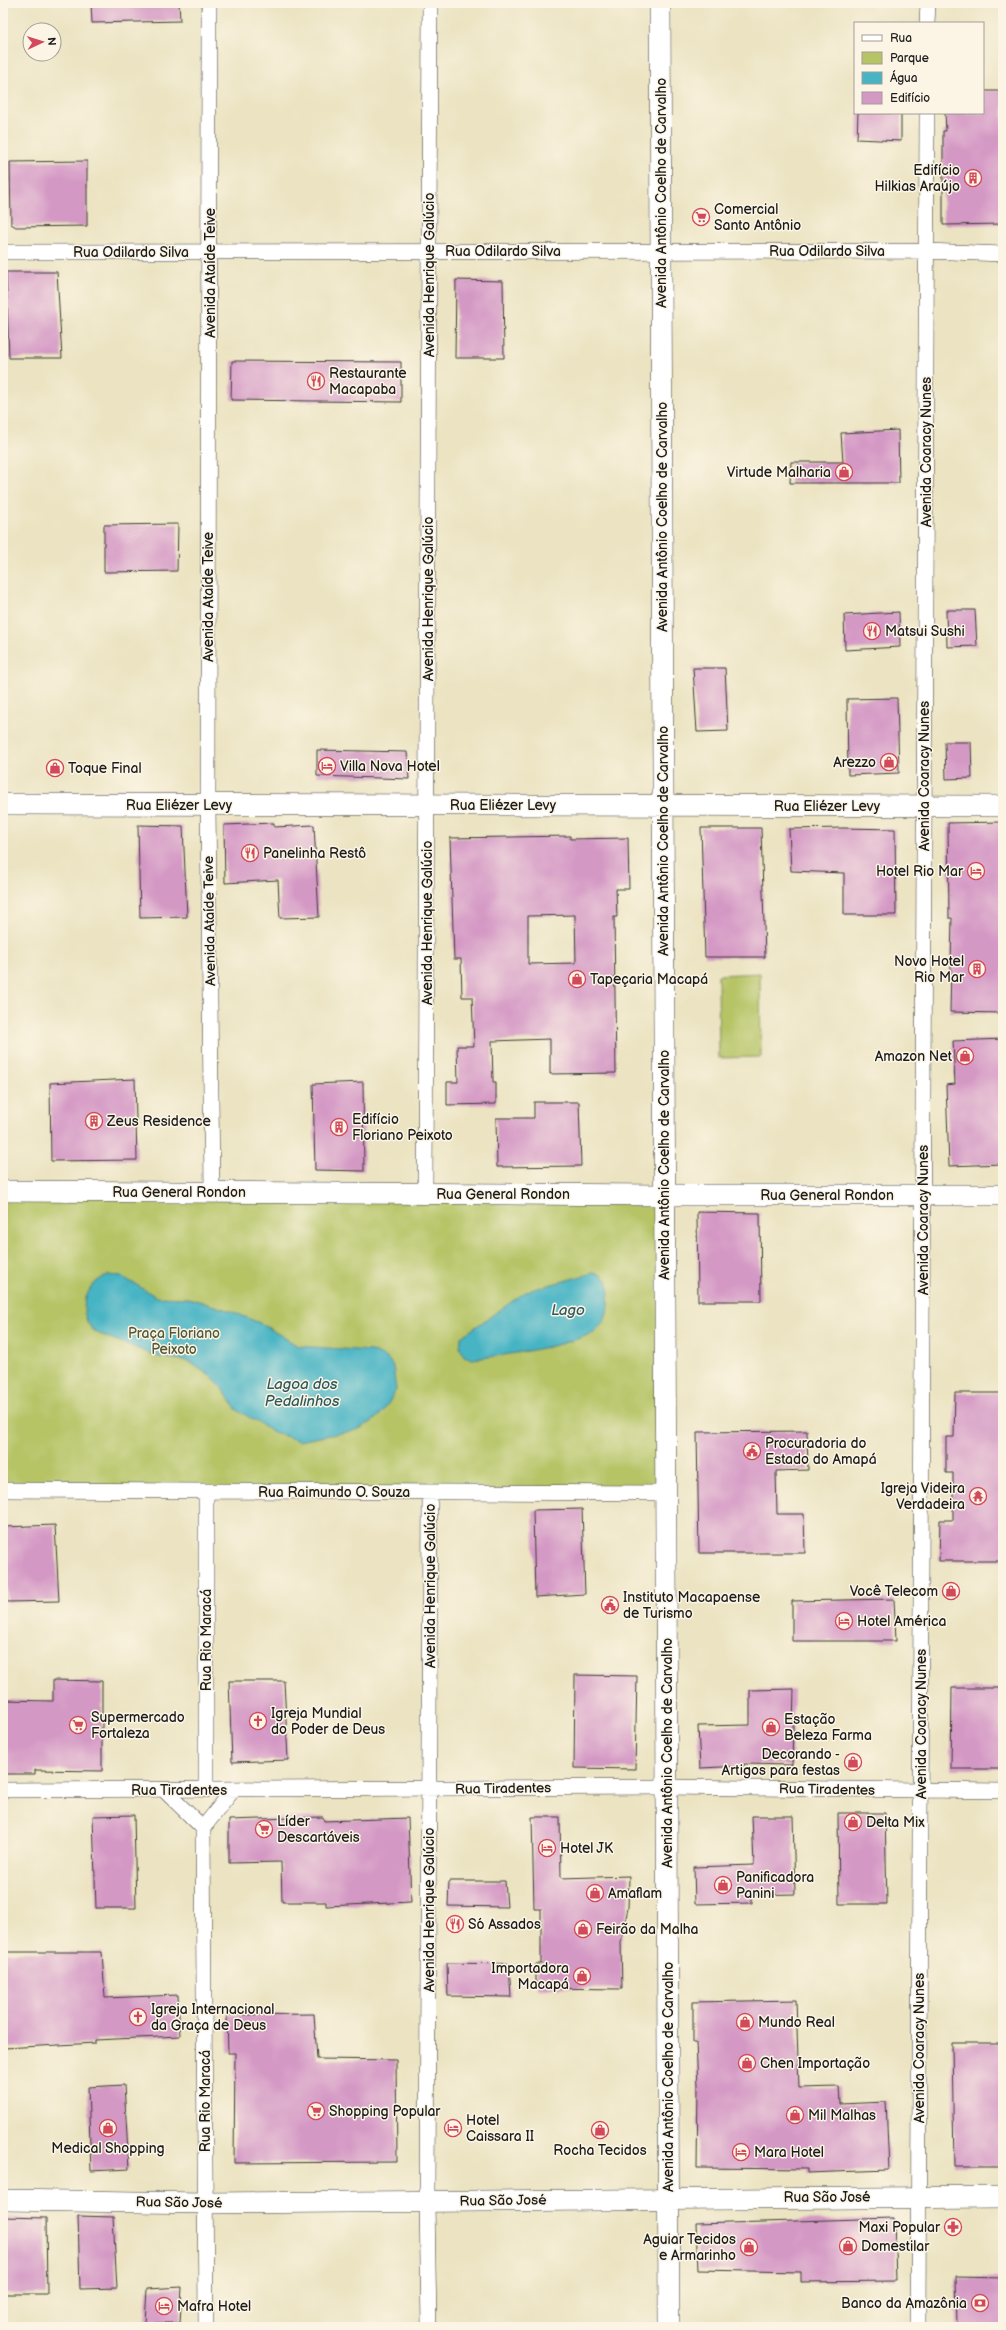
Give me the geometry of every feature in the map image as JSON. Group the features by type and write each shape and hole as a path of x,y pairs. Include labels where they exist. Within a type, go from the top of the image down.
{"street":[{"name":"Avenida Ataíde Teive","path":"209,3 210,252 208,805 212,1192"},
{"name":"Avenida Henrique Galúcio","path":"425,1194 428,805 430,3"},
{"name":"Avenida Antônio Coelho de Carvalho","path":"660,3 669,2327"},
{"path":"927,22 928,3"},
{"name":"Avenida Coaracy Nunes","path":"918,2327 927,114"},
{"name":"Rua Odilardo Silva","path":"3,252 926,251 1003,254"},
{"name":"Rua Eliézer Levy","path":"3,804 1003,806"},
{"name":"Rua General Rondon","path":"3,1191 664,1196 1003,1195"},
{"name":"Rua Raimundo O. Souza","path":"3,1490 666,1493"},
{"name":"Rua Rio Maracá","path":"206,1491 206,1790"},
{"name":"Avenida Henrique Galúcio","path":"429,2327 427,2202 430,1789 430,1492"},
{"name":"Rua Tiradentes","path":"3,1790 667,1787 1003,1791"},
{"path":"164,1790 203,1828 233,1790"},
{"name":"Rua Rio Maracá","path":"203,1828 206,2327"},
{"name":"Rua São José","path":"3,2200 206,2203 1003,2196"}],"green space":[{"path":"760,973 761,1057 719,1058 718,975"},
{"name":"Praça Floriano Peixoto","path":"3,1191 664,1195 666,1493 3,1490"}],"water":[{"name":"Lago","path":"593,1273 603,1276 609,1287 606,1318 594,1332 569,1342 535,1350 472,1359 464,1356 460,1348 461,1337 527,1291"},
{"name":"Lagoa dos Pedalinhos","path":"108,1275 121,1276 157,1297 189,1298 231,1311 262,1324 298,1346 371,1351 387,1358 393,1366 396,1390 384,1411 373,1421 357,1430 299,1441 274,1432 237,1410 216,1380 188,1361 159,1357 97,1333 90,1326 86,1318 84,1310 85,1301 93,1285"}],"building":[{"path":"91,3 179,3 180,21 92,23"},
{"name":"Edifício Hilkias Araújo","path":"984,91 1003,91 1003,224 943,225 943,131 946,131 945,114 984,114"},
{"path":"858,114 901,114 901,141 857,139"},
{"path":"87,161 87,226 16,227 11,224 10,162"},
{"path":"6,272 57,272 62,358 9,358"},
{"path":"456,280 503,281 504,358 455,358"},
{"name":"Restaurante Macapaba","path":"232,361 401,362 401,402 231,400"},
{"path":"898,430 899,483 790,483 791,462 843,462 841,433"},
{"path":"178,524 177,571 104,572 104,525"},
{"path":"946,610 975,610 977,646 947,647"},
{"name":"Matsui Sushi","path":"899,612 900,647 845,650 844,615"},
{"path":"693,668 725,668 728,731 697,732"},
{"path":"897,698 899,773 848,775 847,699"},
{"path":"945,742 971,742 972,778 946,779"},
{"path":"317,750 407,752 409,779 317,776"},
{"path":"1003,822 1003,1013 950,1012 952,918 949,918 948,823"},
{"path":"274,823 274,827 314,825 319,917 280,918 278,880 225,883 224,825"},
{"path":"138,825 183,826 187,917 140,918"},
{"path":"701,828 761,828 765,957 705,957"},
{"path":"789,829 895,829 896,915 844,915 844,873 791,871"},
{"path":"570,836 570,839 628,838 629,889 616,889 617,917 614,917 616,1073 550,1074 550,1039 492,1041 493,1082 496,1082 496,1104 447,1105 447,1082 458,1082 457,1046 474,1046 472,997 462,997 461,959 454,959 450,838","holes":["575,915 576,963 528,964 528,916"]},
{"path":"1003,1039 1003,1164 949,1166 946,1085 955,1084 953,1041"},
{"name":"Zeus Residence","path":"135,1079 137,1160 51,1161 50,1083"},
{"name":"Edifício Floriano Peixoto","path":"363,1082 364,1171 315,1170 313,1084"},
{"path":"534,1102 579,1102 581,1166 497,1167 496,1118 534,1118"},
{"path":"697,1212 760,1213 761,1301 698,1301"},
{"path":"955,1393 1003,1393 1003,1561 939,1561 940,1520 953,1520 953,1473 946,1473 946,1437 954,1437"},
{"path":"807,1431 808,1470 776,1471 777,1514 804,1514 805,1553 699,1553 697,1432"},
{"path":"582,1509 585,1594 535,1597 533,1510"},
{"path":"55,1525 59,1601 7,1602 4,1527"},
{"name":"Hotel América","path":"894,1599 896,1641 792,1641 792,1601"},
{"path":"575,1675 637,1676 635,1769 574,1768"},
{"path":"53,1680 102,1681 102,1771 35,1770 35,1774 3,1774 3,1700 53,1701"},
{"name":"Igreja Mundial do Poder de Deus","path":"229,1681 284,1681 288,1760 232,1762"},
{"path":"952,1688 1001,1688 1000,1769 951,1769"},
{"name":"Estação Beleza Farma","path":"794,1689 792,1765 744,1764 744,1766 700,1768 698,1726 750,1725 750,1690"},
{"path":"838,1813 885,1813 887,1904 839,1904"},
{"path":"134,1815 136,1908 96,1908 93,1816"},
{"path":"752,1816 793,1816 795,1894 752,1895 752,1903 695,1904 694,1867 754,1865"},
{"path":"323,1817 324,1821 408,1818 411,1902 326,1906 326,1902 282,1902 281,1862 229,1863 229,1820"},
{"path":"532,1817 560,1817 561,1878 629,1876 628,1908 621,1943 622,1989 536,1988 536,1964 541,1964 541,1909 534,1909"},
{"path":"449,1881 505,1881 507,1907 448,1906"},
{"path":"3,1952 102,1952 105,1998 178,1995 180,2036 95,2040 95,2043 4,2048"},
{"path":"447,1963 509,1964 511,1997 448,1996"},
{"path":"796,2000 799,2088 839,2087 840,2104 886,2102 889,2170 807,2173 807,2169 697,2168 698,2086 696,2042 693,2042 693,2002"},
{"name":"Shopping Popular","path":"314,2014 317,2059 396,2060 397,2162 234,2163 235,2053 228,2053 227,2015"},
{"path":"952,2043 1003,2043 1003,2166 954,2166"},
{"name":"Medical Shopping","path":"124,2085 129,2169 91,2171 88,2087"},
{"path":"78,2216 113,2217 117,2288 80,2289"},
{"path":"3,2217 46,2218 47,2294 3,2294"},
{"path":"894,2218 896,2281 801,2282 801,2272 698,2270 696,2224"},
{"name":"Banco da Amazônia","path":"956,2277 1003,2278 1003,2327 957,2327"},
{"name":"Mafra Hotel","path":"182,2287 180,2323 145,2323 147,2289"}],"place":[{"name":"Edifício Hilkias Araújo","path":"973,178"},
{"name":"Comercial Santo Antônio","path":"701,217"},
{"name":"Restaurante Macapaba","path":"316,381"},
{"name":"Virtude Malharia","path":"844,472"},
{"name":"Matsui Sushi","path":"872,631"},
{"name":"Arezzo","path":"889,762"},
{"name":"Villa Nova Hotel","path":"327,766"},
{"name":"Toque Final","path":"55,768"},
{"name":"Panelinha Restô","path":"250,853"},
{"name":"Hotel Rio Mar","path":"976,871"},
{"name":"Novo Hotel Rio Mar","path":"977,969"},
{"name":"Tapeçaria Macapá","path":"577,979"},
{"name":"Amazon Net","path":"965,1056"},
{"name":"Zeus Residence","path":"94,1121"},
{"name":"Edifício Floriano Peixoto","path":"339,1127"},
{"name":"Procuradoria do Estado do Amapá","path":"752,1451"},
{"name":"Igreja Videira Verdadeira","path":"978,1496"},
{"name":"Você Telecom","path":"951,1591"},
{"name":"Instituto Macapaense de Turismo","path":"610,1605"},
{"name":"Hotel América","path":"844,1621"},
{"name":"Igreja Mundial do Poder de Deus","path":"258,1721"},
{"name":"Supermercado Fortaleza","path":"78,1725"},
{"name":"Estação Beleza Farma","path":"771,1727"},
{"name":"Decorando - Artigos para festas","path":"853,1762"},
{"name":"Delta Mix","path":"853,1822"},
{"name":"Líder Descartáveis","path":"264,1829"},
{"name":"Hotel JK","path":"547,1848"},
{"name":"Panificadora Panini","path":"723,1885"},
{"name":"Amaflam","path":"595,1893"},
{"name":"Só Assados","path":"455,1924"},
{"name":"Feirão da Malha","path":"583,1929"},
{"name":"Importadora Macapá","path":"582,1976"},
{"name":"Igreja Internacional da Graça de Deus","path":"138,2017"},
{"name":"Mundo Real","path":"745,2022"},
{"name":"Chen Importação","path":"747,2063"},
{"name":"Shopping Popular","path":"316,2111"},
{"name":"Mil Malhas","path":"795,2115"},
{"name":"Medical Shopping","path":"108,2128"},
{"name":"Hotel Caissara II","path":"453,2128"},
{"name":"Rocha Tecidos","path":"600,2130"},
{"name":"Mara Hotel","path":"741,2152"},
{"name":"Maxi Popular","path":"953,2227"},
{"name":"Domestilar","path":"848,2246"},
{"name":"Aguiar Tecidos e Armarinho","path":"749,2247"},
{"name":"Banco da Amazônia","path":"980,2303"},
{"name":"Mafra Hotel","path":"164,2306"}]}
